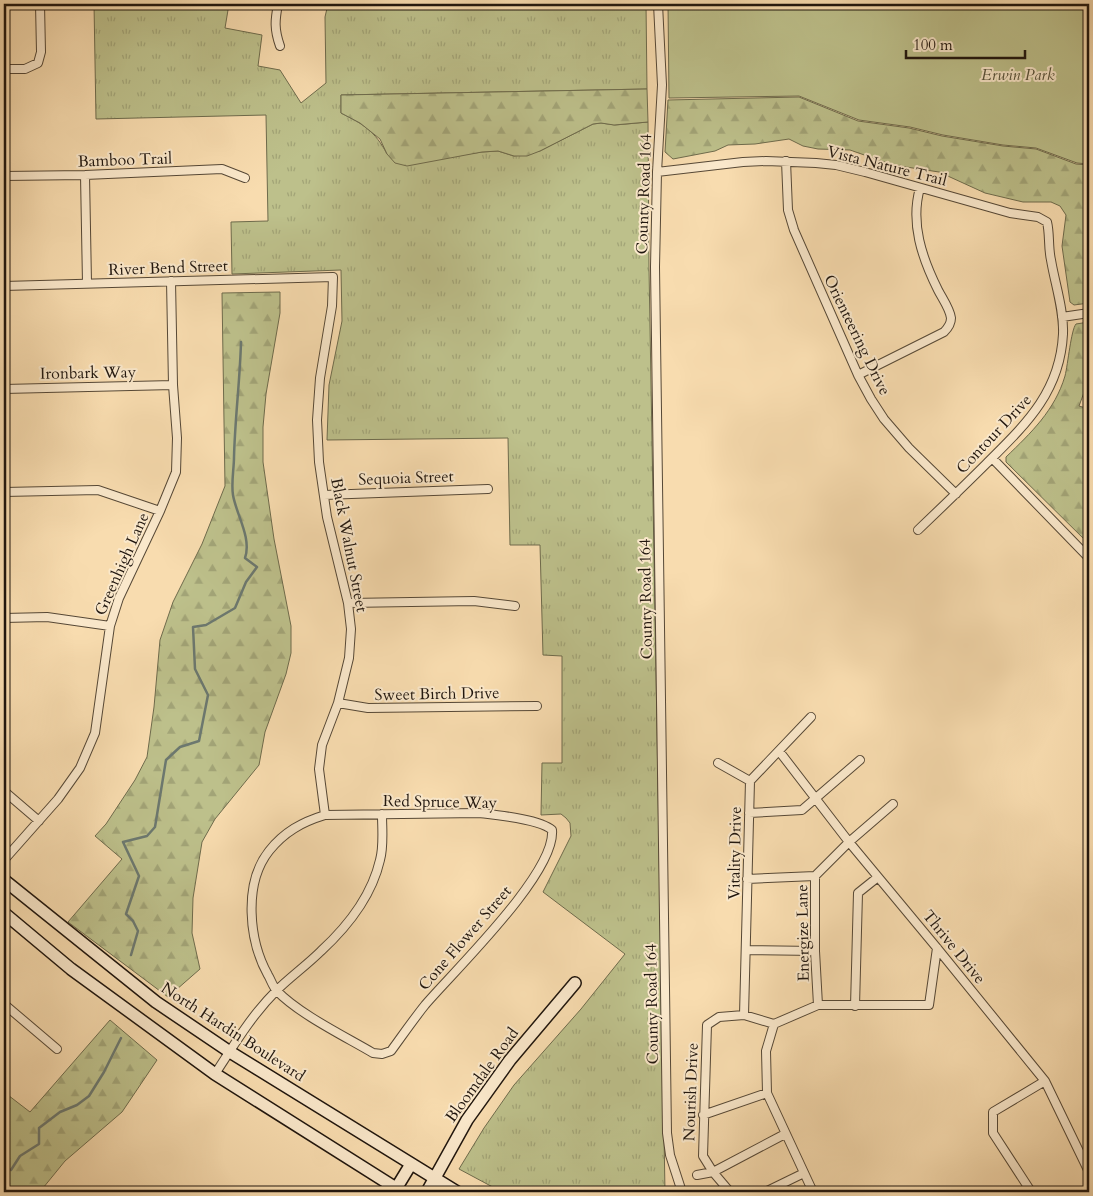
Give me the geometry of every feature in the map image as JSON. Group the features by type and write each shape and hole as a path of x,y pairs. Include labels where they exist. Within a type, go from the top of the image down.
{"street":[{"path":"4,69 25,69 38,63 41,52 40,4"},
{"path":"278,4 275,19 276,33 280,46"},
{"name":"County Road 164","path":"658,4 662,85 657,172 655,268 667,1133 670,1155 682,1192"},
{"name":"Vista Nature Trail","path":"657,172 743,162 786,161 836,165 1010,213 1038,216 1046,222"},
{"name":"Orienteering Drive","path":"786,161 788,210 794,230 858,375 884,419 909,448 956,494"},
{"name":"Bamboo Trail","path":"4,176 222,170 245,178"},
{"path":"85,175 87,284"},
{"path":"858,375 944,332 950,324 950,315 930,274 918,239 916,222 920,188"},
{"name":"Contour Drive","path":"918,530 1023,427 1041,404 1053,384 1060,358 1063,334 1062,317 1049,250 1046,222"},
{"name":"River Bend Street","path":"4,286 333,277"},
{"name":"Black Walnut Street","path":"325,815 319,769 322,745 338,703 349,658 351,629 348,603 327,517 319,462 317,420 320,378 332,306 333,277"},
{"name":"Greenhigh Lane","path":"4,860 58,799 80,768 94,733 110,626 119,598 176,472 177,438 173,385 171,281"},
{"path":"1062,317 1089,313"},
{"name":"Ironbark Way","path":"4,389 173,385"},
{"path":"992,458 1089,558"},
{"name":"Sequoia Street","path":"324,495 488,489"},
{"path":"4,492 98,490 160,511"},
{"path":"348,603 474,601 515,606"},
{"path":"4,618 47,617 110,626"},
{"name":"Sweet Birch Drive","path":"338,703 368,708 538,706"},
{"path":"718,763 750,781 811,716"},
{"name":"Thrive Drive","path":"779,751 849,842 938,948 1045,1081 1089,1172"},
{"path":"749,813 802,810 860,760"},
{"name":"Vitality Drive","path":"744,1015 750,781"},
{"path":"4,791 39,821"},
{"name":"Energize Lane","path":"818,1005 816,876 849,842 894,804"},
{"name":"Red Spruce Way","path":"382,1054 374,1053 300,1010 277,990 260,960 253,934 252,904 256,876 268,853 285,834 306,821 325,815 479,813 505,816 543,825 552,830"},
{"path":"215,1074 254,1015 277,990 322,950 343,928 365,899 381,858 382,814"},
{"name":"Cone Flower Street","path":"382,1054 391,1051 424,1006 497,926 523,893 548,850 553,838 552,830"},
{"path":"748,879 816,876"},
{"path":"855,1006 858,893 878,877"},
{"name":"North Hardin Boulevard","path":"4,880 156,1002 230,1052 457,1192"},
{"path":"4,913 71,969 215,1074 398,1191 410,1164"},
{"path":"813,1192 767,1093 766,1051 774,1024 818,1005 929,1005 938,948"},
{"path":"746,950 816,951"},
{"name":"Bloomdale Road","path":"427,1192 466,1120 510,1060 575,983"},
{"path":"4,1004 56,1049"},
{"name":"Nourish Drive","path":"730,1192 713,1172 703,1156 707,1025 719,1017 744,1015 774,1024"},
{"path":"1035,1192 1030,1190 994,1133 993,1112 1045,1081"},
{"path":"703,1115 767,1093"},
{"path":"697,1175 713,1172 785,1134"},
{"path":"765,1192 804,1173"}],"green space":[{"path":"94,4 229,4 225,28 262,35 258,66 280,70 301,103 326,83 325,17 328,4 646,4 647,89 341,95 341,113 368,129 378,139 387,154 447,157 498,151 514,156 540,151 593,124 615,125 648,122 665,1192 502,1192 459,1169 484,1128 514,1085 581,1009 625,954 543,892 571,836 570,823 561,814 541,815 542,763 562,763 562,656 543,655 540,545 510,545 508,438 327,440 329,385 342,321 341,270 232,274 231,222 268,221 266,115 96,119"},
{"name":"Erwin Park","path":"668,4 1089,4 1089,164 1077,163 1036,148 1003,145 943,135 910,127 859,120 799,96 669,98"},
{"path":"647,89 648,122 614,125 593,124 527,156 514,156 498,151 482,152 407,166 395,163 387,154 380,139 360,123 341,113 341,95"},
{"path":"799,97 858,121 909,128 942,136 1003,146 1036,149 1076,164 1089,165 1089,258 1087,258 1089,303 1074,305 1070,302 1062,246 1066,215 1060,206 1051,202 1023,202 985,193 939,172 893,165 850,150 818,149 803,146 789,139 755,144 728,145 715,151 673,159 665,152 668,100"},
{"path":"280,292 280,313 266,394 263,427 263,462 274,539 291,626 291,653 286,674 265,732 259,765 215,819 202,842 193,898 192,933 200,969 168,997 68,922 122,859 95,836 106,824 135,780 147,757 160,640 173,602 202,544 225,486 222,293"},
{"path":"1089,322 1089,379 1079,406 1089,409 1089,544 1006,462 1006,457 1033,430 1049,410 1065,376 1074,327 1076,324"},
{"path":"110,1020 157,1060 122,1112 65,1161 43,1188 42,1192 4,1192 4,1092 30,1112"}],"waterway":[{"path":"131,955 138,931 133,921 126,914 139,876 123,842 147,836 155,827 166,760 180,747 199,741 208,695 195,669 193,627 206,625 235,608 246,582 257,567 245,558 247,542 232,490 241,342"},
{"path":"4,1168 11,1170 20,1156 39,1144 39,1128 60,1112 77,1105 89,1096 104,1072 121,1038"}]}
